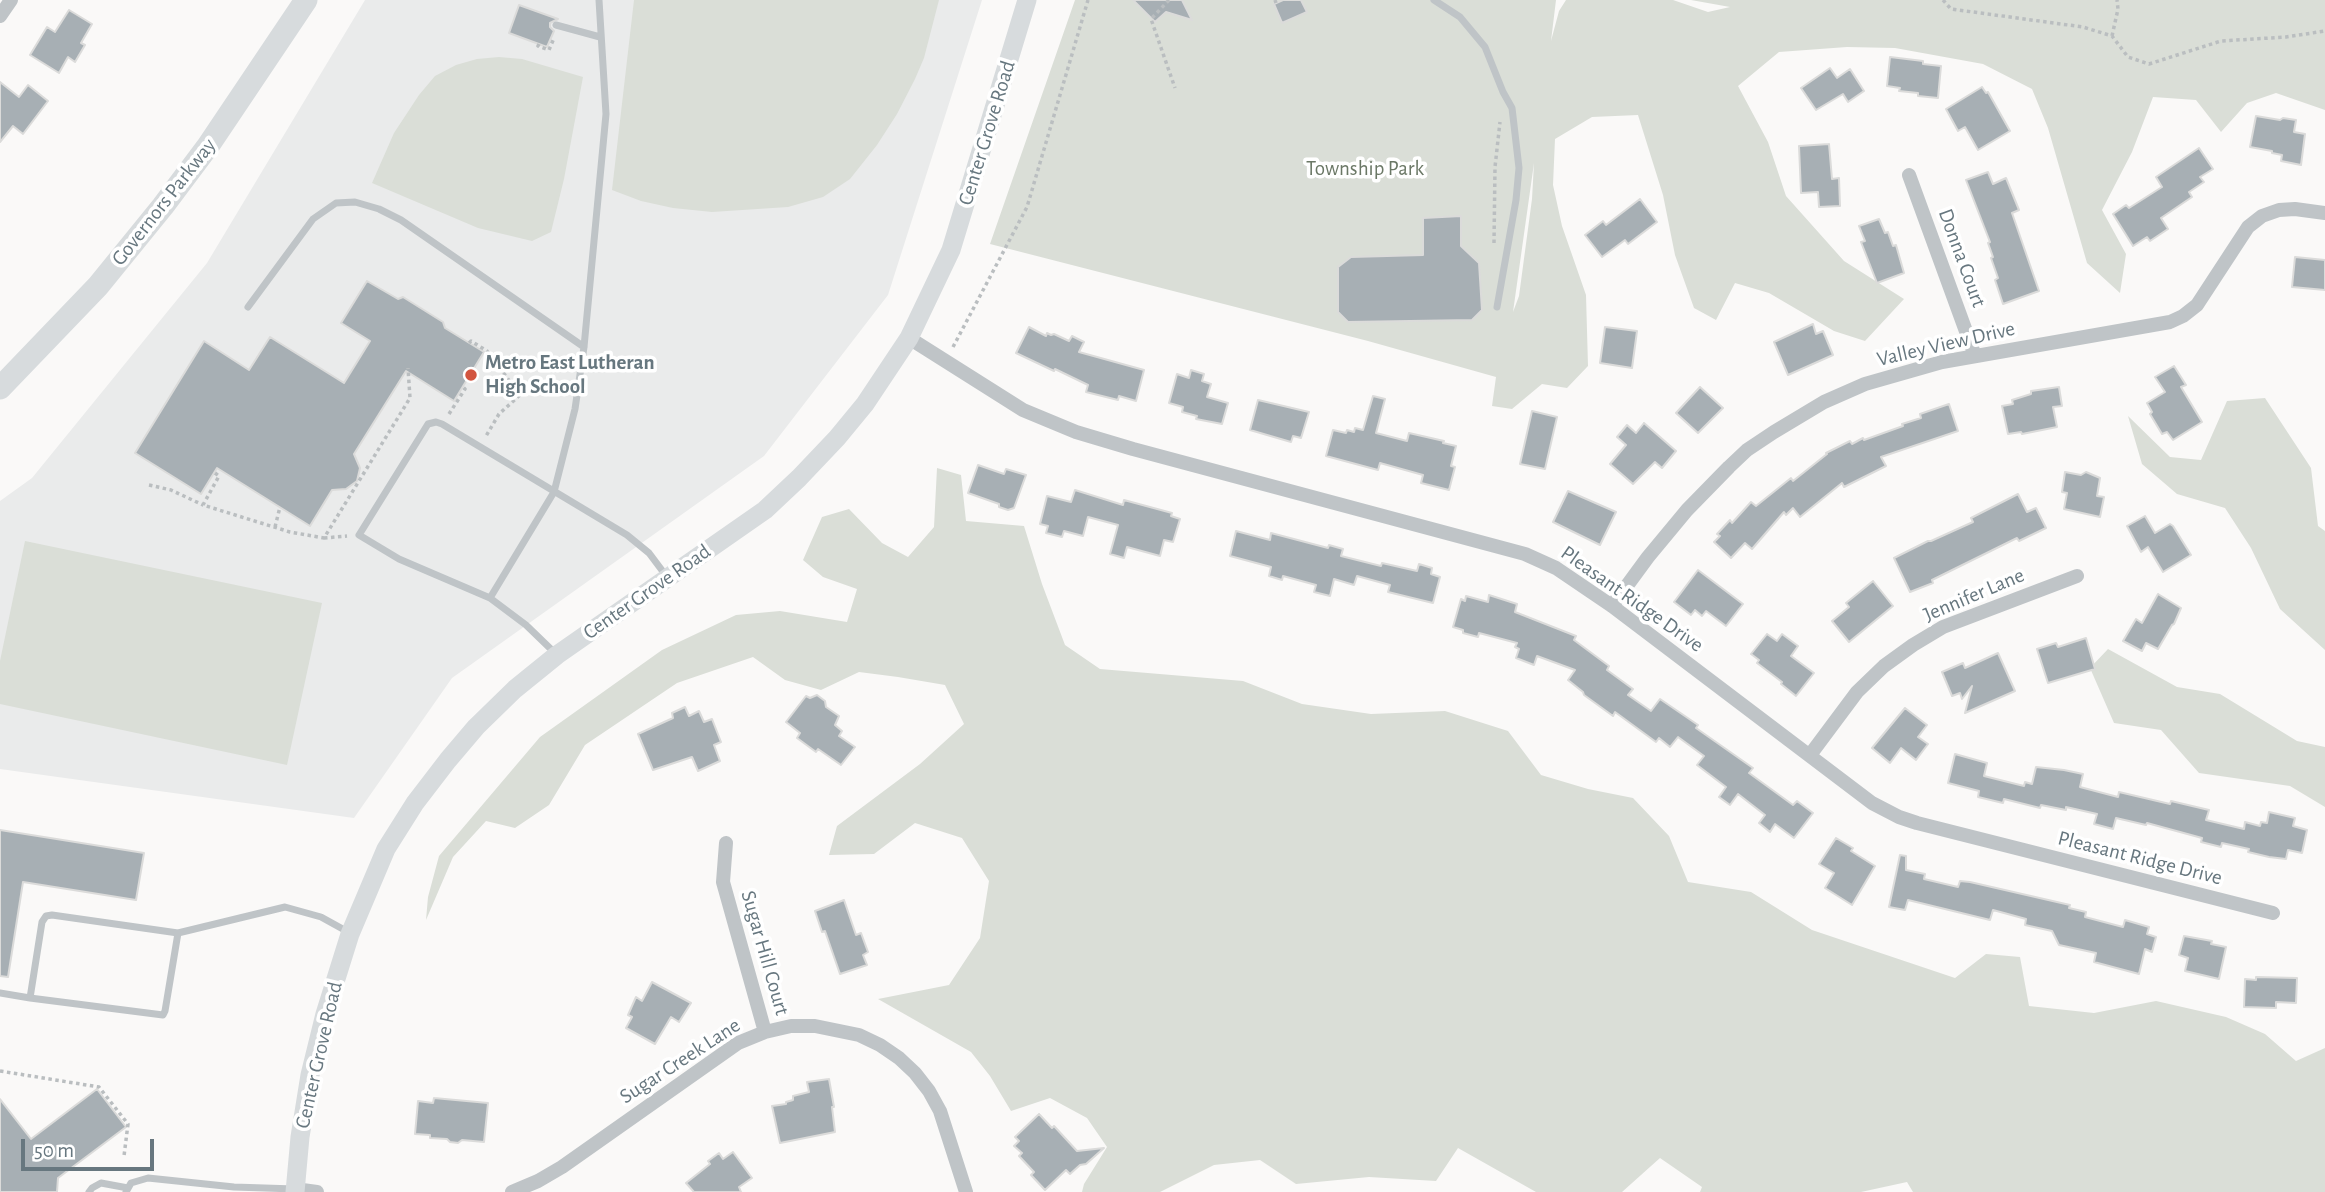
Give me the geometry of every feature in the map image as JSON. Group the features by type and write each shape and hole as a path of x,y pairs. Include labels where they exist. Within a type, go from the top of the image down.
{"main road":[{"name":"Governors Parkway","path":"0,388 99,286 163,206 208,146 306,0"}],"street":[{"path":"0,16 11,0"},
{"name":"Center Grove Road","path":"295,1190 310,1075 325,1014 350,934 386,849 415,803 476,727 515,689 556,654 765,510 837,438 865,404 909,338 951,250 1027,0"},
{"name":"Donna Court","path":"1909,175 1975,356"},
{"name":"Valley View Drive","path":"1612,606 1687,510 1747,450 1824,402 1906,370 2170,322 2197,305 2248,226 2262,216 2279,210 2295,209 2325,213"},
{"name":"Pleasant Ridge Drive","path":"909,338 1023,410 1076,432 1525,554 1556,568 1612,606 1871,803 1917,823 2273,913"},
{"name":"Jennifer Lane","path":"1810,755 1857,692 1913,645 1956,622 2077,576"},
{"name":"Sugar Hill Court","path":"726,844 723,882 765,1032"},
{"name":"Sugar Creek Lane","path":"512,1192 562,1167 738,1043 765,1032 791,1026 832,1028 859,1035 880,1045 915,1073 940,1111 966,1192"},
{"path":"295,1190 317,1192"}],"lane":[{"path":"491,598 554,492 575,409 584,347 606,114 599,0"},
{"path":"1434,0 1460,17 1485,47 1512,108 1519,169 1497,307"},
{"path":"557,25 600,37"},
{"path":"248,307 313,219 336,204 355,202 379,209 401,220 584,347"},
{"path":"556,654 526,625 491,598 399,559 359,535 425,427 432,422 442,424 639,543 667,578"},
{"path":"30,998 42,922 46,916 178,933 285,907 321,917 350,934"},
{"path":"0,993 163,1015 178,933"},
{"path":"89,1192 101,1184 127,1190 137,1181 154,1178 295,1190"}],"path":[{"path":"945,361 1027,207 1088,0"},
{"path":"1169,0 1151,19 1175,88"},
{"path":"1943,0 1951,9 2083,27 2112,36 2128,57 2149,64 2221,41 2287,37 2325,31"},
{"path":"2112,36 2118,9 2117,0"},
{"path":"539,44 538,46 549,50 557,25"},
{"path":"1494,243 1495,179 1503,92"},
{"path":"469,344 471,341 487,351 520,395 499,414 480,447"},
{"path":"324,538 410,398 408,368"},
{"path":"442,424 466,388 463,387"},
{"path":"202,505 219,476 215,472"},
{"path":"149,485 172,490 202,505 275,527 324,538 359,535"},
{"path":"275,527 280,508"},
{"path":"0,1071 99,1087 128,1124 124,1156"}],"shaded area":[{"name":"Metro East Lutheran High School","path":"365,0 982,0 888,295 764,456 452,678 354,818 0,769 0,501 32,478 207,263"}],"green space":[{"path":"634,0 939,0 924,58 915,79 877,145 850,179 823,197 788,207 712,212 641,201 612,190"},
{"name":"Township Park","path":"1075,0 1556,0 1551,41 1559,11 1566,0 1673,0 1708,12 1730,7 1691,0 2325,0 2325,110 2276,93 2247,103 2221,132 2196,100 2153,97 2132,152 2102,210 2126,254 2120,293 2087,263 2048,128 2032,89 1983,64 1895,48 1847,47 1779,52 1738,86 1768,142 1786,196 1844,261 1904,299 1865,341 1834,331 1769,293 1735,283 1716,320 1694,308 1675,255 1663,195 1638,115 1592,117 1555,139 1553,185 1562,226 1586,295 1588,366 1567,388 1542,384 1512,409 1492,406 1496,377 1368,341 990,244","holes":["1534,163 1519,296 1513,312"]},
{"path":"499,57 522,59 583,77 551,232 532,241 478,228 372,183 394,133 435,76 456,65"},
{"path":"2265,398 2311,468 2318,526 2325,531 2325,650 2280,609 2251,548 2225,508 2177,494 2142,464 2128,416 2170,457 2201,460 2227,401"},
{"path":"937,468 961,475 966,521 1024,526 1065,645 1100,669 1243,681 1302,704 1371,714 1445,711 1508,731 1541,775 1588,789 1633,798 1669,836 1688,882 1751,892 1812,930 1955,978 1986,954 2020,957 2029,1006 2094,1013 2156,1001 2226,1017 2265,1034 2296,1061 2325,1048 2325,1192 1913,1192 1907,1182 1861,1192 1700,1192 1702,1187 1660,1158 1622,1192 1536,1192 1458,1148 1436,1181 1369,1177 1296,1184 1260,1160 1214,1165 1160,1192 1082,1192 1084,1184 1107,1147 1087,1118 1050,1098 1011,1111 990,1076 971,1052 878,999 949,985 980,938 989,881 962,838 915,823 874,854 829,855 837,826 920,764 964,724 945,685 898,677 859,672 821,690 785,680 753,657 677,683 585,745 549,805 515,828 486,821 453,857 426,920 428,897 439,856 540,737 662,650 736,615 780,611 847,622 857,589 823,577 803,560 822,517 849,509 882,543 908,557 934,527"},
{"path":"25,541 322,603 287,765 0,704 0,661"},
{"path":"2108,649 2177,687 2220,694 2297,741 2325,747 2325,807 2290,786 2199,773 2161,730 2114,723 2090,668"}],"building":[{"path":"1133,0 1182,0 1192,20 1166,12 1155,22"},
{"path":"1283,0 1301,0 1307,12 1282,23 1274,4"},
{"path":"519,5 558,19 550,23 554,31 547,47 509,33"},
{"path":"69,10 92,24 81,43 85,45 75,62 68,57 59,73 30,55 47,27 55,32"},
{"path":"1890,57 1941,66 1938,98 1918,96 1918,93 1899,91 1900,88 1887,86"},
{"path":"1830,68 1837,78 1850,69 1864,91 1848,102 1843,94 1816,110 1801,88"},
{"path":"0,82 19,97 28,85 48,101 23,134 13,126 0,142"},
{"path":"1982,87 1988,92 2010,131 1978,150 1965,127 1958,131 1946,109"},
{"path":"2256,116 2296,120 2294,132 2305,134 2301,165 2281,161 2282,155 2272,151 2250,147"},
{"path":"1829,144 1832,179 1839,178 1840,206 1819,207 1818,192 1801,193 1799,146"},
{"path":"2199,148 2213,169 2200,177 2204,182 2189,192 2192,197 2161,218 2168,229 2150,241 2147,237 2133,246 2113,214 2126,205 2129,208 2162,187 2156,177"},
{"path":"1988,172 1993,184 2006,178 2019,210 2012,213 2039,291 2003,304 1995,280 1998,278 1991,258 1990,242 1966,180"},
{"path":"1640,199 1657,222 1628,244 1625,240 1602,257 1585,235 1603,221 1606,225"},
{"path":"1461,216 1461,246 1479,263 1482,310 1472,320 1348,322 1338,312 1338,267 1351,257 1423,255 1423,218"},
{"path":"1879,219 1893,246 1896,245 1904,273 1877,283 1861,242 1865,241 1859,226"},
{"path":"2295,257 2325,260 2325,290 2292,287"},
{"path":"367,281 398,299 403,297 484,352 454,401 406,371 354,454 360,468 357,481 346,489 332,490 310,526 217,468 201,494 135,453 204,341 249,370 270,337 344,383 370,341 341,323"},
{"path":"1813,324 1816,334 1823,331 1833,355 1788,375 1774,342"},
{"path":"1029,327 1046,336 1047,333 1054,334 1069,341 1072,336 1084,342 1079,352 1144,370 1136,401 1119,396 1118,400 1086,392 1088,385 1016,353"},
{"path":"1605,327 1637,331 1632,368 1600,363"},
{"path":"2174,366 2186,385 2181,387 2202,422 2173,440 2167,432 2162,434 2147,403 2165,392 2155,377"},
{"path":"1191,370 1204,374 1202,381 1211,384 1207,397 1228,403 1222,424 1196,419 1197,416 1182,412 1183,407 1169,403 1177,374 1189,378"},
{"path":"1700,387 1723,408 1698,433 1676,413"},
{"path":"2059,387 2062,406 2053,407 2057,427 2008,434 2002,406 2013,404 2012,400 2031,394 2031,391"},
{"path":"1373,396 1385,399 1376,433 1407,441 1409,433 1456,446 1451,466 1455,467 1449,490 1421,483 1423,475 1380,463 1378,470 1326,456 1333,430 1346,433 1347,430 1354,432 1355,428 1363,430"},
{"path":"1258,400 1309,412 1301,438 1293,436 1291,442 1250,430"},
{"path":"1949,404 1958,431 1881,457 1886,466 1844,487 1842,483 1800,517 1793,508 1786,515 1784,512 1752,549 1745,543 1731,558 1714,542 1720,536 1717,534 1730,520 1732,523 1751,502 1756,506 1791,478 1793,481 1826,453 1850,441 1852,444 1903,426 1902,424 1921,418 1920,414"},
{"path":"1532,411 1557,417 1545,469 1520,464"},
{"path":"1644,423 1676,451 1662,468 1655,462 1633,484 1610,464 1626,445 1617,437 1627,425 1636,433"},
{"path":"978,465 1004,474 1006,469 1026,475 1014,508 1008,510 968,493"},
{"path":"2065,472 2081,475 2086,472 2100,478 2097,496 2104,497 2100,517 2064,509 2067,493 2062,492"},
{"path":"1075,490 1123,505 1124,500 1172,513 1171,516 1180,519 1173,542 1164,540 1160,556 1127,547 1124,558 1110,554 1118,525 1088,517 1083,536 1064,531 1062,537 1046,533 1048,526 1040,524 1047,496 1071,502"},
{"path":"1568,491 1616,512 1600,545 1553,522"},
{"path":"2018,494 2027,512 2036,508 2046,528 2019,541 2017,538 1932,580 1933,583 1910,592 1894,558 1973,522 1971,518"},
{"path":"2145,516 2155,533 2170,524 2173,526 2191,555 2163,572 2148,547 2141,552 2127,526"},
{"path":"1236,531 1270,540 1271,533 1328,548 1329,545 1343,549 1341,556 1381,566 1382,563 1417,571 1419,564 1432,568 1431,574 1440,577 1433,603 1388,592 1390,585 1357,576 1354,585 1334,579 1330,596 1314,592 1316,585 1283,576 1282,580 1269,576 1271,567 1230,556"},
{"path":"1698,570 1743,604 1726,626 1706,611 1702,616 1695,610 1691,615 1674,602"},
{"path":"1873,581 1893,606 1849,642 1832,621 1849,607 1846,603"},
{"path":"2158,594 2181,608 2158,649 2146,643 2142,651 2123,641 2136,619 2142,623"},
{"path":"1489,595 1517,604 1515,612 1576,636 1574,640 1609,666 1607,670 1633,689 1628,695 1651,711 1660,699 1753,768 1749,773 1793,805 1797,801 1813,813 1794,838 1775,824 1770,832 1759,823 1765,815 1738,794 1730,805 1719,797 1726,787 1697,765 1704,756 1678,737 1670,747 1659,738 1656,742 1615,712 1613,716 1568,680 1575,670 1537,656 1534,665 1516,658 1519,649 1515,647 1517,643 1479,633 1478,637 1453,627 1461,599 1465,601 1466,596 1488,602"},
{"path":"1767,634 1777,641 1782,634 1798,646 1791,656 1814,673 1796,696 1757,663 1759,660 1751,654"},
{"path":"2086,638 2095,669 2048,683 2037,649 2056,643 2058,647"},
{"path":"1998,653 2015,691 1965,713 1972,686 1962,699 1960,693 1952,696 1942,672 1963,663 1965,668"},
{"path":"817,695 825,701 826,707 839,716 835,725 842,731 839,736 855,747 841,765 797,738 800,733 786,722 806,696 810,698"},
{"path":"685,707 689,716 699,711 704,722 712,719 721,742 714,745 720,761 698,771 692,757 653,770 638,734 673,718 672,713"},
{"path":"1905,708 1927,725 1918,737 1928,744 1916,760 1901,748 1890,763 1872,748"},
{"path":"1955,754 1987,763 1984,776 2024,786 2025,782 2032,784 2036,767 2064,770 2083,774 2080,787 2118,797 2119,792 2209,810 2206,820 2244,829 2245,822 2260,826 2261,822 2267,823 2269,812 2295,818 2293,826 2307,830 2302,853 2288,850 2286,859 2269,857 2222,843 2221,847 2201,842 2202,838 2147,823 2146,825 2116,818 2113,829 2094,824 2097,814 2066,807 2066,810 2041,805 2040,808 2004,799 2003,803 1978,797 1979,791 1948,783"},
{"path":"0,830 144,853 136,900 23,882 8,977 0,976"},
{"path":"1836,838 1875,866 1852,905 1825,888 1834,873 1819,864"},
{"path":"1900,855 1906,856 1906,870 1925,874 1924,879 1958,887 1960,881 1970,882 2070,905 2069,908 2086,912 2085,917 2123,927 2125,920 2149,927 2147,934 2156,937 2152,952 2145,949 2139,974 2094,962 2096,953 2059,945 2052,931 2025,925 2026,919 1993,910 1990,920 1908,900 1905,910 1889,907"},
{"path":"844,900 856,935 861,933 868,952 863,955 867,965 840,974 815,911"},
{"path":"2184,936 2212,941 2211,944 2226,947 2219,979 2185,971 2188,958 2179,955"},
{"path":"2256,977 2297,978 2296,1003 2276,1002 2276,1008 2244,1007 2245,979 2256,980"},
{"path":"652,982 691,1003 679,1022 671,1017 655,1044 626,1028 632,1017 628,1015 636,997 642,1001"},
{"path":"829,1079 835,1132 780,1143 772,1106 786,1104 793,1100 793,1096 809,1092 807,1082"},
{"path":"97,1089 126,1127 58,1178 57,1192 0,1192 0,1099 31,1139"},
{"path":"434,1098 488,1103 484,1142 462,1140 458,1143 415,1134 418,1101 433,1103"},
{"path":"1039,1114 1077,1151 1104,1148 1070,1174 1066,1170 1045,1190 1031,1175 1034,1172 1019,1156 1022,1153 1014,1146 1019,1141 1015,1137"},
{"path":"733,1152 752,1178 739,1187 741,1192 694,1192 686,1183 719,1153 723,1159"}],"place":[{"name":"Metro East Lutheran High School","path":"471,375"}]}
